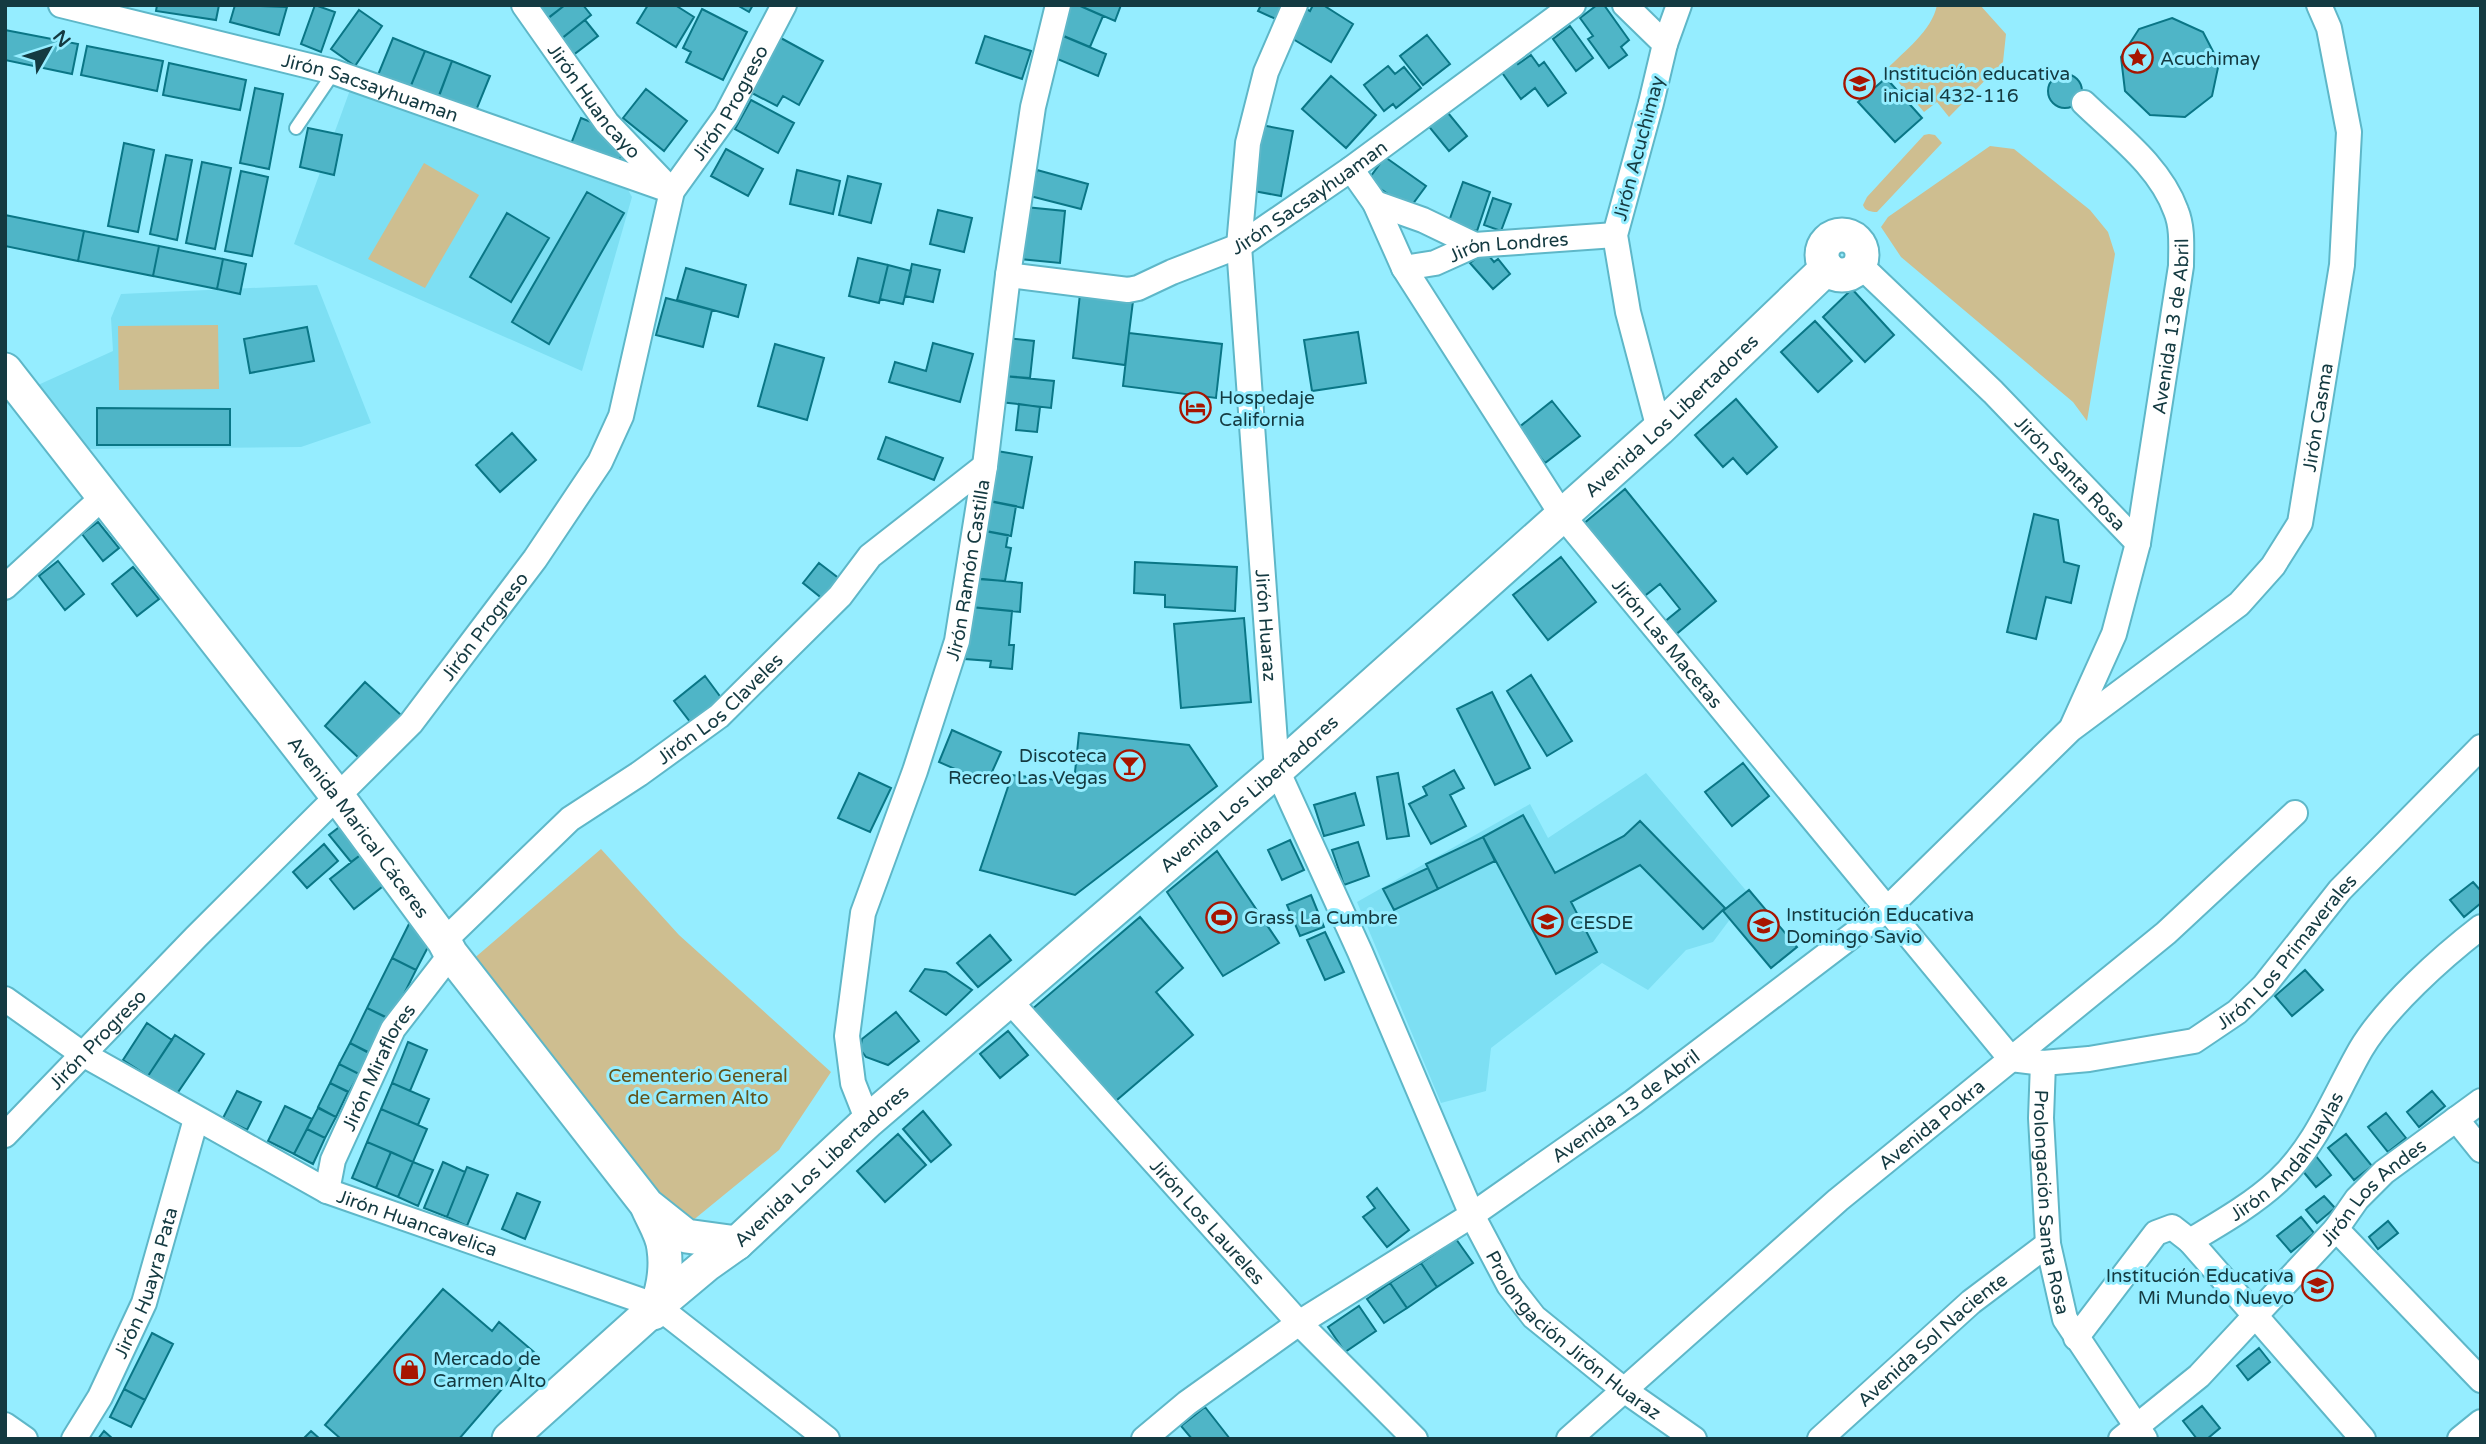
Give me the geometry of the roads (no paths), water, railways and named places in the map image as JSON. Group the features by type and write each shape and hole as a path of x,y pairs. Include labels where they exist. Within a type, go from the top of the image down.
{"street":[{"name":"Jirón Sacsayhuaman","path":"61,5 334,72 672,191"},
{"name":"Jirón Huancayo","path":"524,5 607,123 672,191"},
{"name":"Jirón Progreso","path":"5,1135 196,936 411,723 535,559 600,462 621,416 672,191 726,116 784,5"},
{"name":"Jirón Ramón Castilla","path":"868,1121 853,1083 847,1036 863,914 915,771 957,641 985,466 1008,275 1033,107 1058,5"},
{"name":"Jirón Huaraz","path":"1296,5 1266,72 1248,143 1239,246 1277,770 1360,952 1472,1215"},
{"name":"Jirón Sacsayhuaman","path":"1008,275 1128,290 1239,246 1351,169 1573,5"},
{"path":"1625,5 1665,44"},
{"name":"Jirón Acuchimay","path":"1659,429 1628,312 1615,235 1665,44 1679,5"},
{"name":"Jirón Casma","path":"2071,729 2239,604 2273,566 2300,523 2342,265 2349,132 2329,28 2319,5"},
{"name":"Avenida 13 de Abril","path":"2084,103 2137,154 2165,187 2177,213 2181,238 2180,277 2138,543"},
{"name":"Jirón Las Macetas","path":"1351,169 1375,203 1404,268 1562,515 2011,1059"},
{"path":"1375,203 1423,220 1475,245"},
{"name":"Jirón Londres","path":"1404,268 1436,263 1475,245 1615,235"},
{"name":"Jirón Santa Rosa","path":"1844,267 1993,392 2138,543 2114,634 2071,729"},
{"name":"Avenida Los Libertadores","path":"509,1439 657,1306 706,1265 737,1244 868,1121 1008,999 1277,770 1844,267"},
{"name":"Avenida Marical Cáceres","path":"5,370 338,797 447,948 647,1205 686,1236 737,1244"},
{"name":"Jirón Los Claveles","path":"447,948 570,819 639,774 719,716 840,596 870,556 985,466"},
{"path":"5,587 103,497"},
{"name":"Avenida 13 de Abril","path":"1144,1439 1187,1404 1299,1323 1472,1215 1633,1102 1888,909 2071,729"},
{"name":"Jirón Los Primaverales","path":"2042,1063 2089,1059 2194,1041 2237,1012 2264,986 2340,890 2481,747"},
{"name":"Avenida Pokra","path":"1569,1439 1838,1200 2166,933 2295,813"},
{"name":"Jirón Andahuaylas","path":"2190,1241 2240,1211 2279,1180 2310,1143 2362,1047 2398,1001 2481,927"},
{"name":"Jirón Miraflores","path":"327,1191 333,1160 393,1029 447,948"},
{"name":"Jirón Huancavelica","path":"5,999 81,1053 327,1191 657,1306 827,1439"},
{"name":"Jirón Los Laureles","path":"1008,999 1299,1323 1415,1439"},
{"path":"2011,1059 2042,1063"},
{"name":"Prolongación Santa Rosa","path":"2042,1063 2041,1118 2048,1244 2064,1319 2134,1435"},
{"name":"Jirón Los Andes","path":"2134,1435 2199,1376 2255,1318 2384,1171 2481,1101"},
{"name":"Jirón Huayra Pata","path":"74,1439 100,1397 144,1303 196,1119"},
{"path":"2456,1119 2481,1150"},
{"path":"647,1205 664,1246 664,1277 657,1306"},
{"name":"Prolongación Jirón Huaraz","path":"1472,1215 1509,1285 1534,1317 1624,1390 1694,1439"},
{"path":"2076,1338 2156,1233 2172,1227 2190,1241 2362,1439"},
{"path":"2336,1228 2481,1380"},
{"name":"Avenida Sol Naciente","path":"1820,1439 1970,1302 2048,1244"},
{"name":"Avenida Los Libertadores","path":"539,1439 627,1356 657,1306"},
{"path":"2460,1439 2481,1422"},
{"path":"5,1425 25,1439"}],"lane":[{"path":"296,128 334,72"}],"place":[{"name":"Acuchimay","path":"2137,58"},
{"name":"Institución educativa inicial 432-116","path":"1860,84"},
{"name":"Hospedaje California","path":"1196,408"},
{"name":"Discoteca Recreo Las Vegas","path":"1130,766"},
{"name":"Grass La Cumbre","path":"1221,917"},
{"name":"CESDE","path":"1547,922"},
{"name":"Institución Educativa Domingo Savio","path":"1763,925"},
{"name":"Institución Educativa Mi Mundo Nuevo","path":"2317,1286"},
{"name":"Mercado de Carmen Alto","path":"410,1369"}],"park label":[{"name":"Cementerio General de Carmen Alto","path":"698,1086"}]}
